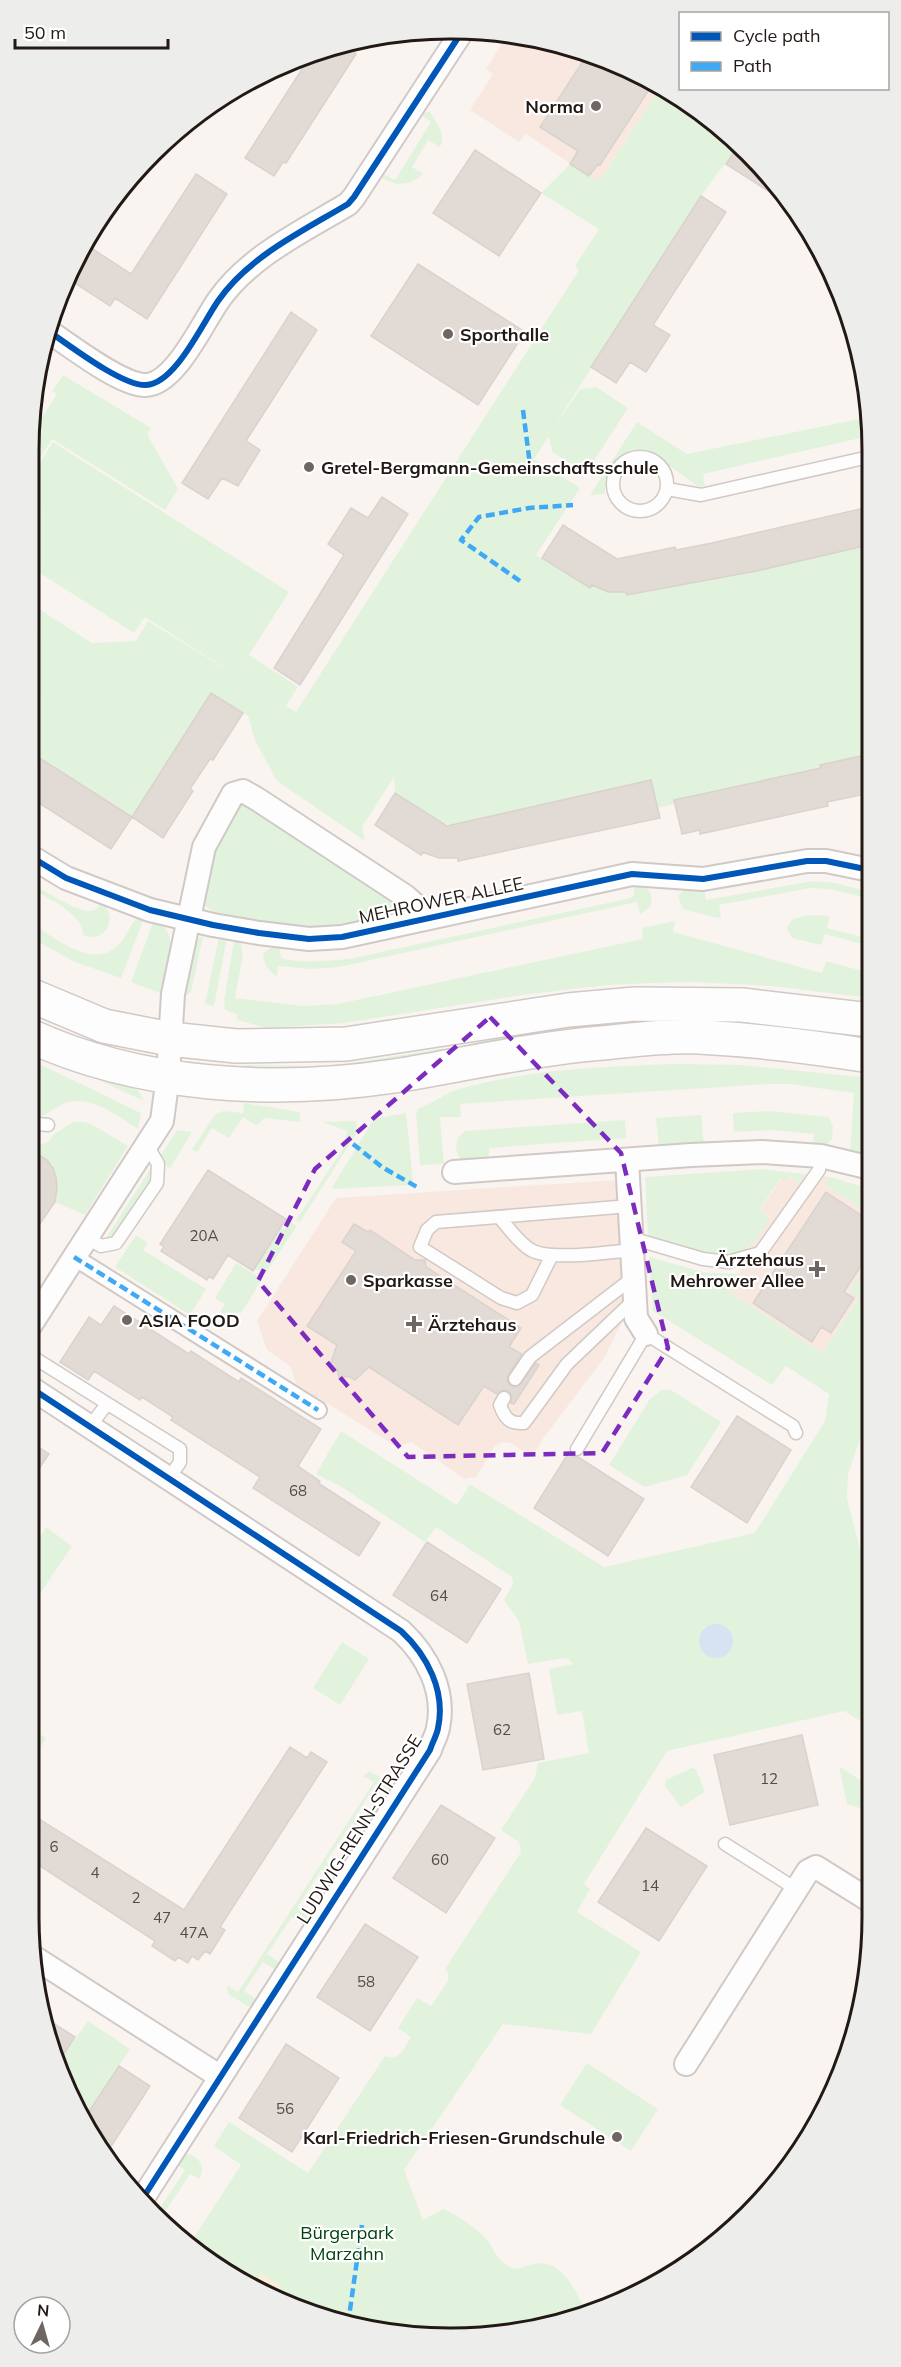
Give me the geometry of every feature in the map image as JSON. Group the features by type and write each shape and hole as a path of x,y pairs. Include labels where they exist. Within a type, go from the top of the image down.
{"main road":[{"path":"39,999 104,1026 170,1039 236,1047 346,1044 568,1010 635,1004 742,1005 862,1019"},
{"path":"39,1039 95,1060 168,1076 235,1083 316,1084 393,1076 568,1047 698,1037 822,1048 862,1055"}],"street":[{"path":"56,336 117,376 134,384 147,385 160,382 172,370 219,299 240,274 348,204 457,39"},
{"name":"MEHROWER ALLEE","path":"39,1312 162,1120 168,1076 173,994 204,847 233,794 243,791 405,896 414,904 418,920"},
{"name":"MEHROWER ALLEE","path":"39,862 66,878 150,910 190,920 309,939 342,938 632,874 704,879 807,861 826,861 862,868"},
{"path":"454,1172 762,1152 821,1156 862,1166"},
{"path":"627,1160 636,1318 646,1334"},
{"path":"74,1257 318,1410"},
{"name":"LUDWIG-RENN-STRASSE","path":"39,1393 401,1631 419,1649 427,1662 432,1672 438,1701 438,1727 430,1750 146,2193"},
{"path":"686,2064 808,1871 816,1867 862,1896"},
{"path":"42,1963 219,2076"}],"lane":[{"path":"645,457 658,463 663,469 668,482 667,489 661,502 655,507 649,510 634,511 622,505 617,499 612,486 613,478 615,472 625,461 645,457"},
{"path":"667,489 701,495 862,459"},
{"path":"39,1124 48,1125"},
{"path":"499,1216 518,1239 533,1251 552,1256 632,1244 728,1262 759,1253 819,1170 821,1156"},
{"path":"552,1256 532,1295 517,1304 501,1298 420,1247 428,1230 436,1222 630,1206"},
{"path":"516,1379 530,1357 634,1277"},
{"path":"504,1398 500,1405 504,1417 513,1424 524,1423 567,1364 635,1299"},
{"path":"577,1449 646,1334 793,1426 796,1433"},
{"path":"39,1360 180,1449 180,1462 170,1478"},
{"path":"90,1426 107,1404"},
{"path":"725,1844 796,1889"}],"highlighted area":[{"path":"490,1017 621,1153 668,1348 602,1453 408,1457 258,1281 315,1169"}],"shaded area":[{"path":"504,43 531,47 583,61 633,81 656,94 601,179 596,181 526,134 519,142 470,110 493,74 486,69"},
{"path":"805,1174 830,1177 824,1184 862,1209 862,1272 849,1291 859,1297 822,1353 728,1291 739,1274 746,1248 754,1242 770,1217 759,1211 782,1178 789,1176 799,1183"},
{"path":"617,1180 624,1269 622,1322 604,1358 542,1440 532,1457 511,1443 503,1442 495,1446 476,1477 465,1479 411,1442 397,1447 296,1384 291,1367 267,1350 257,1321 336,1198"}],"green space":[{"path":"656,94 701,124 733,152 701,196 553,428 580,389 596,387 628,408 586,473 552,452 549,436 534,459 580,488 536,555 590,588 592,585 608,592 626,592 627,595 700,579 701,582 827,555 827,551 862,546 862,756 657,808 651,781 452,825 443,823 395,793 394,777 362,827 365,841 277,781 255,740 248,716 211,693 132,817 39,758 39,609 92,643 136,641 148,621 242,679 145,617 134,633 39,572 39,464 53,442 289,592 249,655 298,687 286,706 296,712 579,270 575,266 599,229 541,193 570,164 596,180 601,179"},
{"path":"430,112 440,129 442,142 440,147 428,140 412,167 423,174 413,181 402,184 381,177 383,174 395,180 431,122 421,114"},
{"path":"63,375 151,428 147,434 178,489 165,510 52,439 39,459 40,420 57,394 52,391"},
{"path":"860,419 862,438 703,474 705,486 699,487 648,451 630,451 616,461 611,468 605,494 590,495 637,422 687,454"},
{"path":"245,802 398,903 390,916 335,927 299,929 227,916 205,906 200,901 204,865 233,803"},
{"path":"813,881 836,883 862,890 862,897 829,889 811,888 719,905 721,917 718,918 683,909 678,896 683,891 704,888 706,900"},
{"path":"634,883 646,887 651,894 650,907 640,914 637,902 339,967 309,969 278,966 277,977 267,967 263,954 273,947 281,947 280,954 283,959 324,961 349,959 631,898 634,894"},
{"path":"39,887 72,906 89,911 95,910 100,902 109,914 108,927 98,936 83,935 82,927 77,920 54,901 39,893"},
{"path":"141,915 145,916 121,978 75,962 39,942 39,928 74,949 99,954 111,951 121,942"},
{"path":"812,915 830,916 827,928 862,937 862,944 825,934 821,945 792,938 787,929 790,922 796,918"},
{"path":"154,920 163,926 171,942 167,973 160,993 131,982"},
{"path":"675,921 673,932 822,973 826,961 862,971 862,997 772,986 692,982 608,985 529,994 344,1023 268,1028 237,1020 237,1014 225,1010 224,1001 235,935 240,940 243,955 235,998 303,1006 338,1004 643,939 642,928"},
{"path":"220,932 228,933 214,1006 205,1004"},
{"path":"203,936 191,992 186,996 184,995 195,941"},
{"path":"646,1015 862,1029 862,1036 779,1024 686,1023 391,1065 245,1073 245,1065 344,1064 473,1044 543,1025"},
{"path":"39,1064 141,1113 138,1129 102,1108 82,1101 63,1104 39,1117"},
{"path":"679,1064 743,1065 862,1077 862,1156 850,1153 854,1093 790,1084 767,1084 460,1104 461,1117 440,1117 444,1164 420,1165 416,1114 418,1109 454,1091 486,1082 541,1073"},
{"path":"98,1073 131,1085 137,1089 144,1101 97,1079"},
{"path":"244,1103 300,1112 300,1122 264,1118 255,1125 243,1117 229,1138 212,1128 197,1152 192,1149 215,1115 223,1111 243,1113"},
{"path":"770,1111 829,1117 833,1127 832,1139 823,1148 813,1146 814,1134 772,1130 734,1132 733,1113"},
{"path":"406,1113 413,1181 409,1185 333,1189 332,1187 374,1119"},
{"path":"701,1115 704,1146 659,1148 656,1118"},
{"path":"625,1120 626,1138 489,1148 489,1160 463,1163 456,1146 458,1138 465,1131"},
{"path":"356,1121 358,1131 300,1222 296,1220 344,1147 347,1131 323,1122"},
{"path":"73,1122 84,1122 128,1146 85,1215 55,1202 56,1176 54,1171 39,1158 39,1145 47,1143 53,1135"},
{"path":"177,1130 192,1132 171,1167 168,1168 161,1155"},
{"path":"153,1165 155,1173 113,1238 106,1238"},
{"path":"762,1169 805,1174 799,1183 790,1176 786,1181 781,1178 759,1210 770,1218 757,1239 744,1249 731,1254 703,1253 648,1235 645,1177"},
{"path":"830,1177 862,1186 862,1209 824,1184"},
{"path":"289,1221 297,1226 265,1274 254,1268 281,1228 284,1230"},
{"path":"136,1235 148,1243 143,1250 206,1289 190,1315 115,1267"},
{"name":"Bürgerpark Marzahn","path":"649,1257 707,1273 739,1274 728,1291 822,1353 859,1298 849,1291 862,1272 862,1437 848,1474 847,1499 862,1556 862,1722 844,1711 667,1751 584,1884 590,1889 577,1912 641,1952 591,2034 503,2024 404,2170 423,2220 443,2209 479,2232 499,2258 511,2267 519,2268 541,2263 550,2265 559,2270 573,2286 583,2306 531,2320 477,2327 450,2328 397,2324 344,2314 293,2297 268,2286 222,2259 194,2238 241,2165 214,2146 229,2122 308,2173 385,2056 398,2056 404,2049 411,2037 398,2028 417,1998 431,2006 448,1981 448,1973 445,1969 521,1852 519,1842 501,1830 535,1778 538,1763 589,1753 582,1711 557,1715 549,1669 573,1664 563,1658 528,1664 519,1621 504,1600 513,1584 512,1577 436,1527 425,1542 340,1486 316,1474 341,1431 457,1505 470,1484 604,1567 755,1533 825,1421 829,1394 786,1366 772,1385 653,1311","holes":["713,1624 724,1626 729,1630 721,1658 710,1657 699,1639 703,1629"]},
{"path":"236,1263 262,1279 242,1312 222,1316 219,1314 225,1304 215,1298"},
{"path":"662,1390 671,1390 721,1422 687,1475 645,1487 609,1465 650,1399"},
{"path":"46,1527 72,1546 39,1595 39,1539"},
{"path":"342,1642 369,1659 340,1705 313,1688"},
{"path":"39,1733 46,1738 39,1750"},
{"path":"839,1766 862,1781 862,1809 847,1804"},
{"path":"692,1768 696,1769 705,1792 681,1807 665,1786 666,1780"},
{"path":"369,1771 392,1786 391,1792 376,1784 355,1817 369,1826 366,1831 352,1823 326,1862 340,1871 335,1878 321,1870 297,1908 311,1918 305,1925 292,1917 267,1954 281,1963 276,1970 263,1962 244,1991 257,2000 253,2005 248,2006 228,1994 227,1985 238,1992 374,1782 363,1776"},
{"path":"88,2021 130,2049 88,2112 63,2056"},
{"path":"587,2063 658,2109 631,2151 560,2105"},
{"path":"188,2154 199,2160 202,2167 201,2175 199,2179 190,2174 165,2212 160,2207 185,2170 174,2163 180,2156"}],"sand":[{"path":"262,2274 281,2286 278,2291 256,2279"}],"water":[{"path":"716,1624 728,1629 733,1641 728,1653 716,1658 704,1653 699,1641 704,1629"}],"building":[{"path":"355,50 356,54 286,163 283,162 274,176 245,158 304,66"},
{"name":"Norma","path":"583,61 608,70 649,90 600,165 598,164 589,176 570,164 578,151 540,127"},
{"path":"475,150 541,193 499,256 433,213"},
{"path":"734,153 771,193 726,164"},
{"path":"196,174 227,194 147,319 115,298 110,306 74,283 92,249 131,274"},
{"path":"701,196 726,212 653,325 670,335 646,372 630,362 616,383 591,367"},
{"name":"Sporthalle","path":"418,264 525,332 478,405 371,336"},
{"path":"291,312 317,330 246,441 260,450 238,486 222,478 208,499 182,483"},
{"path":"382,497 408,514 300,685 274,668 344,555 328,544 351,508 368,518"},
{"path":"862,509 862,547 756,571 627,595 626,592 608,592 592,585 590,588 542,558 563,525 617,559 675,547 676,550"},
{"path":"211,693 243,713 213,760 210,759 190,789 193,791 163,838 132,817"},
{"path":"862,756 862,795 827,802 828,806 700,834 700,830 682,834 674,800 821,768 820,765"},
{"path":"39,758 132,817 111,849 39,803"},
{"path":"651,780 660,818 458,861 458,858 439,858 422,852 421,855 375,825 395,793 447,826"},
{"path":"39,1155 53,1168 57,1188 55,1202 39,1225"},
{"path":"208,1170 286,1219 253,1271 228,1255 213,1279 209,1276 207,1280 161,1251 164,1247 160,1244"},
{"name":"Ärztehaus Mehrower Allee","path":"826,1192 862,1216 862,1264 844,1292 854,1298 831,1333 821,1327 812,1342 753,1303"},
{"name":"Ärztehaus","path":"354,1224 368,1232 370,1230 415,1260 425,1260 426,1267 521,1328 509,1347 522,1354 508,1375 508,1383 514,1387 519,1386 536,1363 539,1365 514,1404 511,1403 512,1397 509,1391 503,1390 497,1394 484,1386 458,1425 369,1367 355,1380 348,1376 339,1378 337,1369 330,1365 337,1345 307,1326 356,1251 342,1242"},
{"path":"114,1306 189,1354 191,1351 239,1382 241,1378 321,1429 298,1466 320,1481 318,1483 380,1523 359,1556 253,1488 260,1477 171,1420 173,1417 142,1397 140,1400 94,1371 88,1380 60,1362 89,1317 101,1325"},
{"path":"737,1416 791,1450 747,1523 691,1487"},
{"path":"39,1447 49,1454 39,1469"},
{"path":"569,1452 644,1499 608,1556 534,1508"},
{"path":"427,1542 501,1589 467,1643 393,1595"},
{"path":"529,1673 544,1759 483,1770 467,1684"},
{"path":"802,1735 818,1805 730,1825 714,1755"},
{"path":"290,1747 307,1758 311,1752 327,1762 220,1927 225,1930 210,1954 205,1951 198,1960 192,1956 188,1963 178,1957 175,1961 152,1946 155,1941 39,1865 39,1819 184,1910"},
{"path":"441,1805 495,1838 446,1913 393,1878"},
{"path":"646,1828 707,1866 659,1941 598,1902"},
{"path":"365,1924 418,1957 370,2031 317,1997"},
{"path":"53,2023 75,2037 63,2055"},
{"path":"286,2044 339,2078 292,2152 239,2118"},
{"path":"119,2066 150,2086 110,2148 88,2112"}],"marked path":[{"path":"523,410 530,465 528,476"},
{"path":"520,581 461,540 479,517 529,508 573,505"},
{"path":"353,1144 382,1167 417,1187"},
{"path":"74,1257 318,1410"},
{"path":"349,2315 362,2225"}],"cycle path":[{"path":"55,336 96,364 136,384 146,385 157,382 167,375 187,351 230,285 277,246 348,204 457,39"},
{"path":"39,862 66,878 150,910 213,925 309,939 342,937 632,874 703,879 807,861 826,861 862,868"},
{"path":"39,1393 401,1631 426,1662 437,1687 439,1701 438,1728 430,1750 146,2193"}],"place":[{"name":"Norma","path":"596,106"},
{"name":"Sporthalle","path":"448,334"},
{"name":"Gretel-Bergmann-Gemeinschaftsschule","path":"309,467"},
{"name":"Ärztehaus Mehrower Allee","path":"817,1269"},
{"name":"Sparkasse","path":"351,1280"},
{"name":"ASIA FOOD","path":"127,1320"},
{"name":"Ärztehaus","path":"414,1324"},
{"name":"Karl-Friedrich-Friesen-Grundschule","path":"617,2137"}]}
